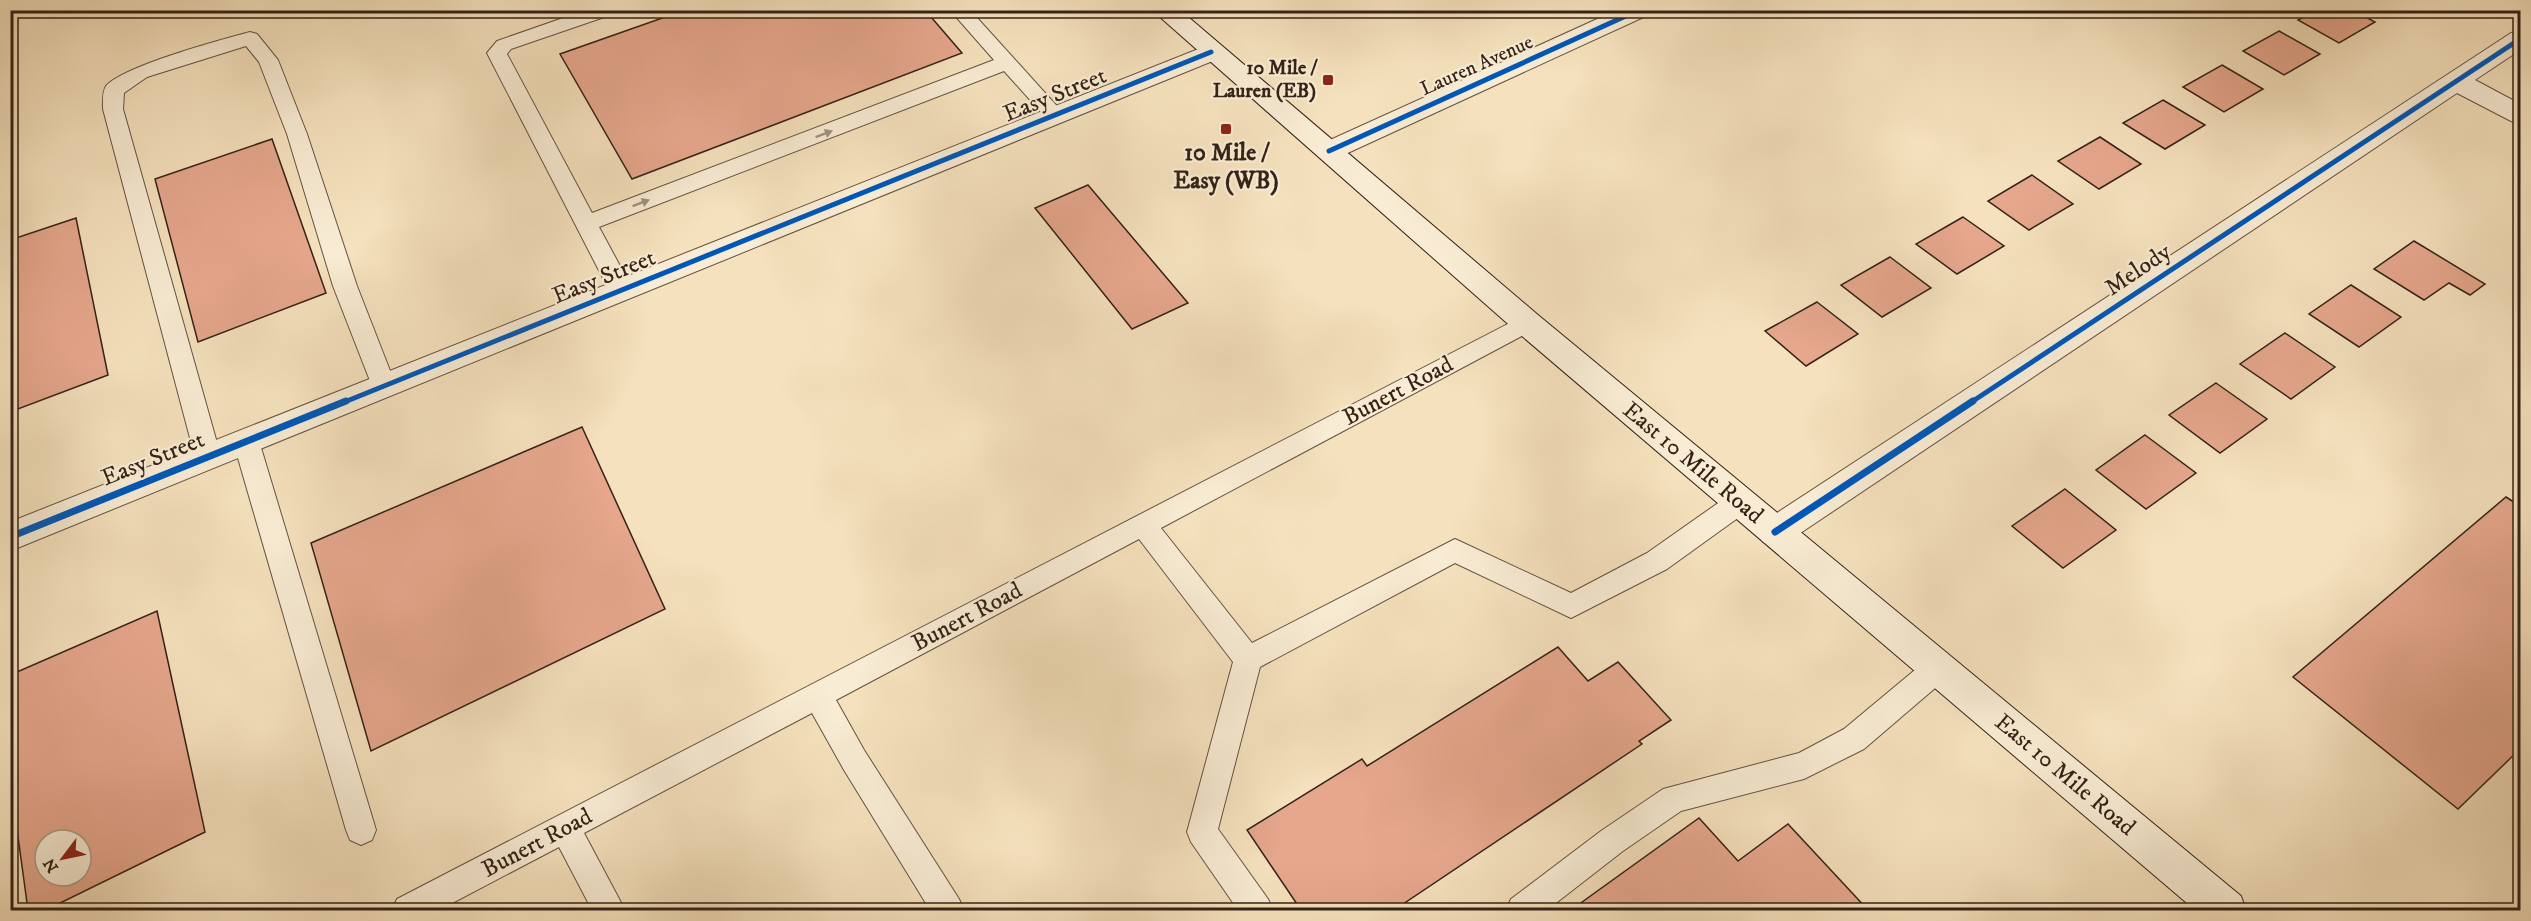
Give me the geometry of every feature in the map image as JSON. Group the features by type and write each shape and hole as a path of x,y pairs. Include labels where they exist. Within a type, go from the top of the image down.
{"street":[{"name":"East 10 Mile Road","path":"1164,10 1527,323 2226,910"},
{"name":"Lauren Avenue","path":"1329,151 1639,10"},
{"name":"Melody","path":"1775,532 2520,39"},
{"name":"Easy Street","path":"10,537 1211,52"},
{"path":"2456,81 2520,116"}],"lane":[{"path":"606,10 504,45 497,52 621,290"},
{"path":"959,10 1055,115"},
{"path":"208,457 113,109 114,90 140,73 250,39 268,60 297,134 345,286 384,386"},
{"path":"586,224 1006,63"},
{"name":"Bunert Road","path":"408,910 1527,323"},
{"path":"246,441 361,830"},
{"path":"1257,910 1202,832 1248,659 1455,550 1572,606 1657,561 1740,502"},
{"path":"1143,524 1248,659"},
{"path":"1522,910 1612,842 1674,799 1804,765 1854,739 1938,668"},
{"path":"818,695 854,760 948,910"},
{"path":"565,828 609,910"}],"building":[{"path":"685,10 925,10 962,53 632,179 560,54"},
{"path":"2315,10 2353,10 2375,22 2339,43 2298,20"},
{"path":"2279,31 2320,54 2284,75 2243,51"},
{"path":"2222,65 2263,89 2224,112 2183,87"},
{"path":"2163,100 2205,125 2165,149 2123,123"},
{"path":"2100,137 2141,164 2099,189 2058,161"},
{"path":"272,139 326,293 198,342 155,179"},
{"path":"2032,175 2073,204 2029,230 1988,201"},
{"path":"1088,185 1188,303 1132,329 1035,208"},
{"path":"1963,217 2004,246 1957,274 1916,244"},
{"path":"76,218 108,375 10,412 10,240"},
{"path":"2414,241 2485,284 2470,295 2449,283 2424,300 2374,269"},
{"path":"1890,257 1931,288 1882,317 1841,285"},
{"path":"2351,285 2401,317 2359,347 2309,314"},
{"path":"1817,302 1858,334 1806,366 1765,331"},
{"path":"2285,333 2335,367 2291,399 2240,364"},
{"path":"2216,383 2267,419 2220,453 2169,415"},
{"path":"582,427 665,609 371,751 311,543"},
{"path":"2145,435 2196,473 2146,509 2096,470"},
{"path":"2065,489 2116,530 2063,568 2012,526"},
{"path":"2506,497 2520,506 2520,749 2458,809 2293,677"},
{"path":"157,611 205,832 93,887 93,828 33,828 33,888 91,888 46,910 28,910 10,778 10,675"},
{"path":"1558,647 1588,681 1618,662 1671,720 1639,741 1642,744 1394,910 1301,910 1247,830 1362,759 1367,766"},
{"path":"1699,818 1738,861 1788,824 1868,910 1571,910"}],"cycle path":[{"path":"1329,151 1639,10"},
{"path":"1775,532 2520,39"},
{"path":"10,537 1211,52"}],"place":[{"name":"10 Mile / Lauren (EB)","path":"1328,80"},
{"name":"10 Mile / Easy (WB)","path":"1226,129"}]}
